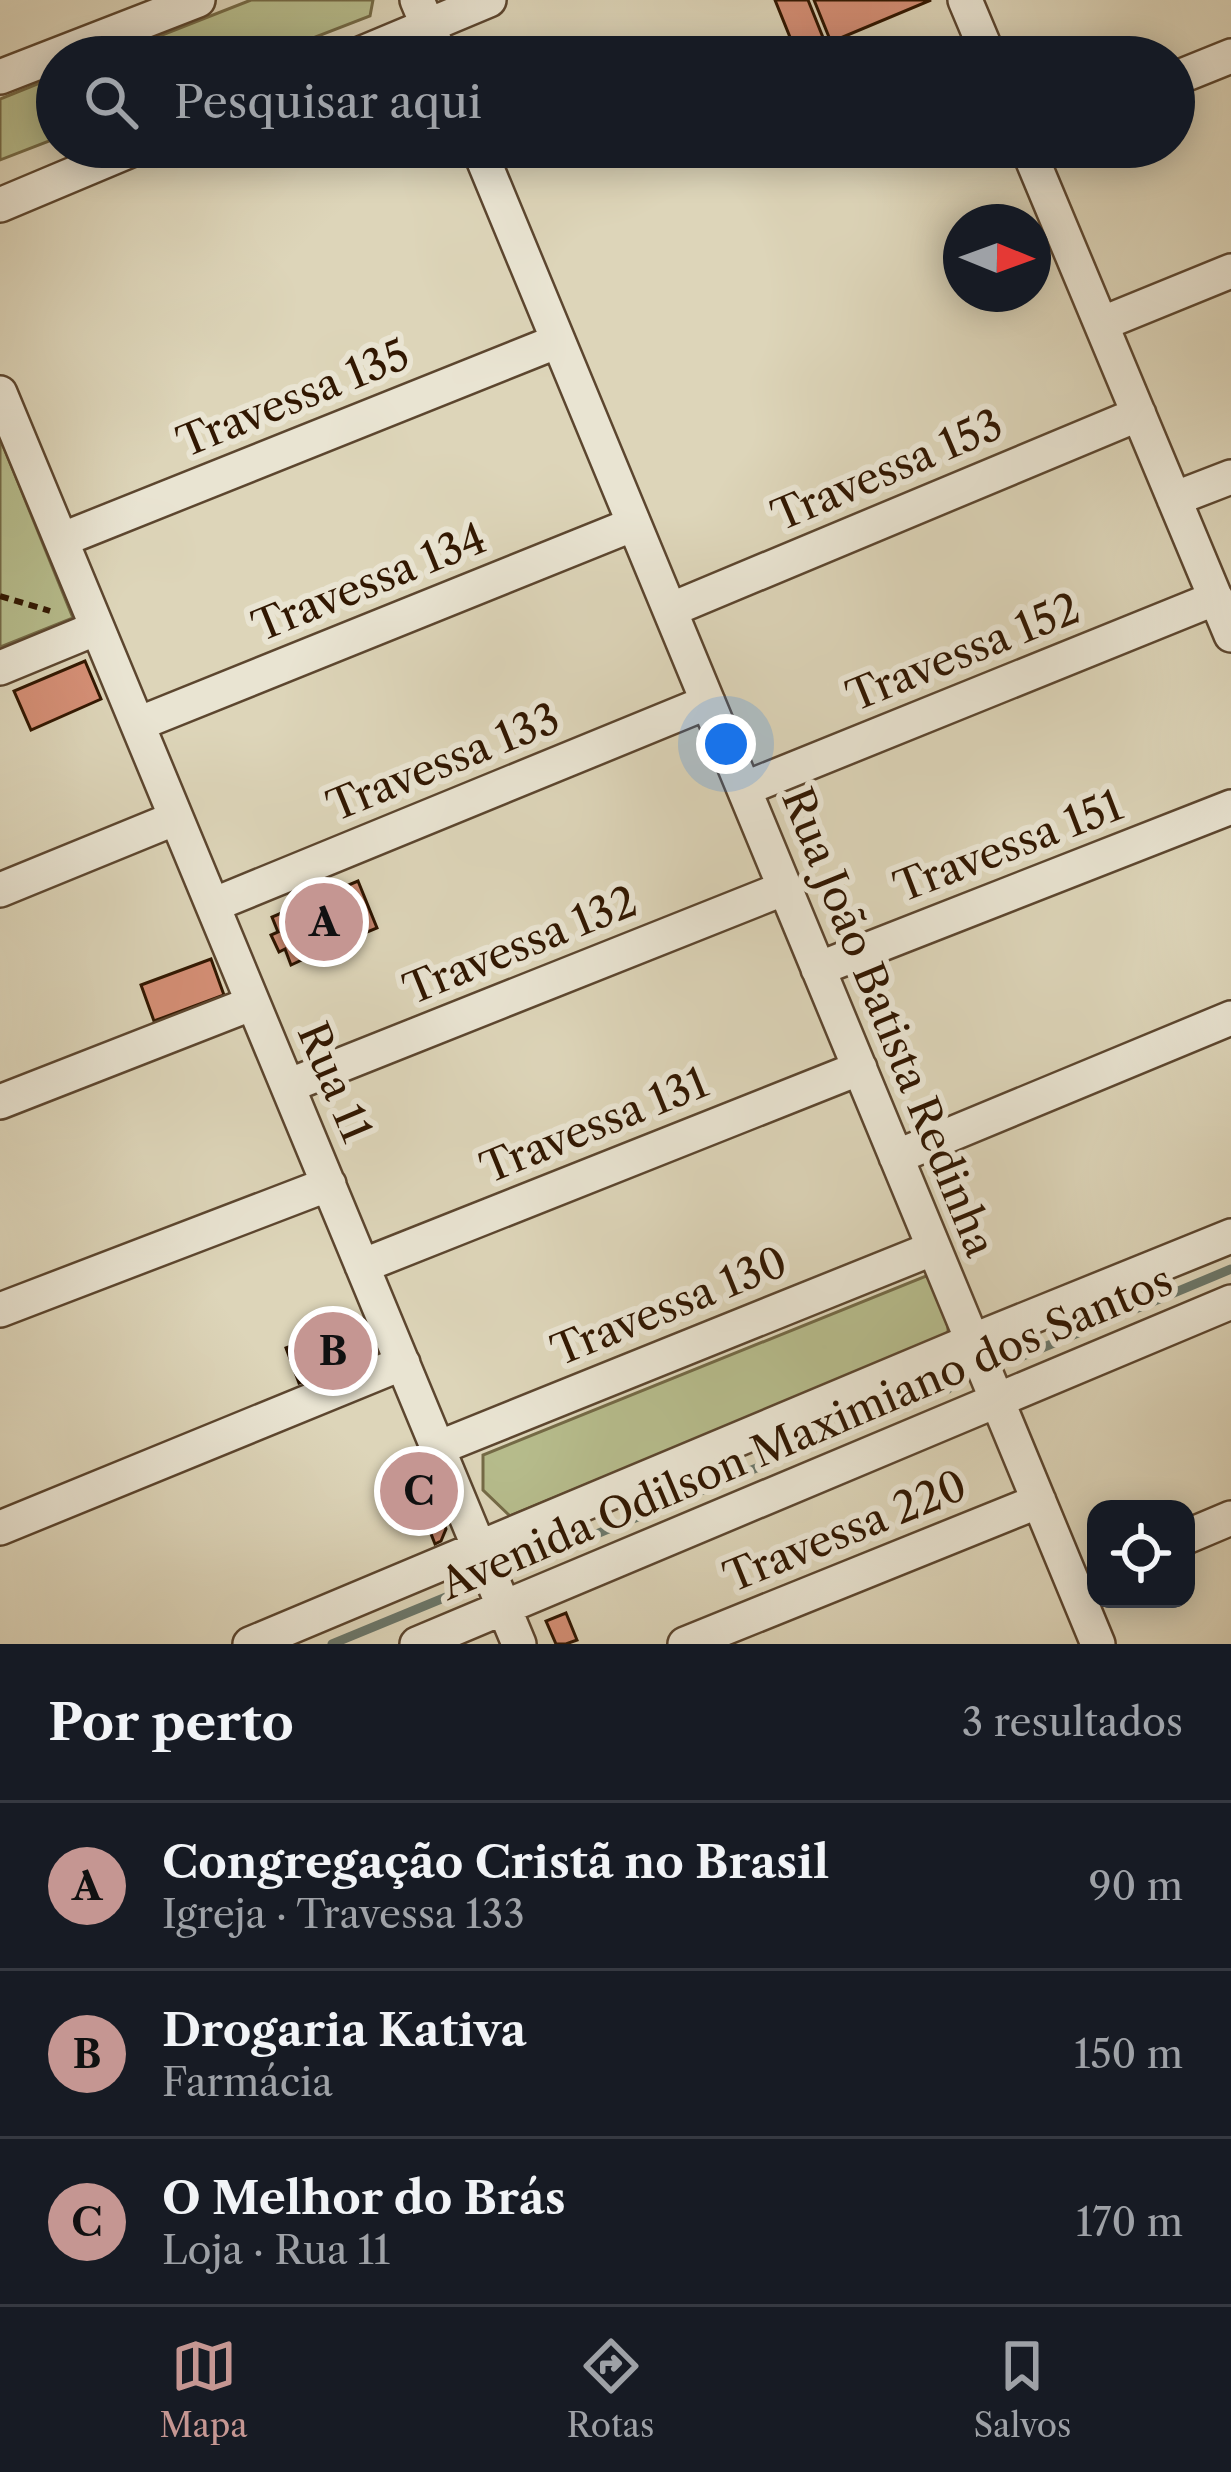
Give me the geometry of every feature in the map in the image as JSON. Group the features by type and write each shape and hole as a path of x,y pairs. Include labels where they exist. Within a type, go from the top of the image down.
{"street":[{"path":"105,36 198,0"},
{"path":"429,28 489,0"},
{"path":"965,0 980,36"},
{"path":"1195,71 1231,56"},
{"path":"0,77 36,63"},
{"path":"0,205 88,168"},
{"name":"Rua João Batista Redinha","path":"487,168 1039,1501 1084,1579 1098,1644"},
{"path":"1036,168 1231,635"},
{"path":"1101,324 1231,271"},
{"name":"Travessa 135","path":"61,540 558,340"},
{"name":"Rua 11","path":"0,393 519,1644"},
{"name":"Travessa 153","path":"670,610 1139,414"},
{"path":"1174,499 1231,477"},
{"name":"Travessa 134","path":"138,724 634,524"},
{"name":"Travessa 152","path":"744,789 1216,598"},
{"path":"0,668 98,628"},
{"name":"Travessa 133","path":"213,905 708,702"},
{"name":"Travessa 151","path":"818,969 1231,807"},
{"path":"0,890 176,818"},
{"name":"Travessa 132","path":"288,1086 785,888"},
{"path":"0,1102 253,1003"},
{"path":"896,1156 1231,1018"},
{"name":"Travessa 131","path":"362,1265 860,1069"},
{"path":"0,1310 328,1184"},
{"name":"Avenida Odilson Maximiano dos Santos","path":"250,1644 1231,1236"},
{"name":"Travessa 130","path":"438,1448 934,1248"},
{"name":"Avenida Odilson Maximiano dos Santos","path":"417,1644 1231,1302"},
{"path":"0,1528 403,1363"},
{"name":"Travessa 220","path":"685,1644 1039,1501"},
{"path":"1195,1533 1231,1518"}],"path":[{"path":"50,592 59,614"},
{"path":"0,596 59,614"},
{"path":"40,622 59,614"}],"green space":[{"path":"251,0 373,0 370,16 318,36 159,36"},
{"path":"36,84 36,146 0,160 0,99"},
{"path":"0,438 73,618 0,647"},
{"path":"926,1276 948,1300 948,1335 510,1516 483,1490 483,1455"}],"building":[{"path":"775,0 808,0 822,36 790,36"},
{"path":"814,0 931,0 845,36 829,36"},
{"path":"85,661 101,699 31,730 14,691"},
{"path":"358,881 377,928 338,944 341,951 324,959 321,951 291,965 285,949 279,952 271,935 278,932 272,917 305,903 302,895 317,888 320,897"},
{"path":"211,959 224,995 154,1021 141,985"},
{"path":"368,1318 380,1353 299,1383 286,1348"},
{"path":"425,1469 438,1501 412,1512 399,1480"},
{"path":"436,1505 446,1529 435,1544 422,1511"},
{"path":"566,1613 577,1640 556,1644 546,1621"}],"waterway":[{"path":"1018,1358 1231,1269"},
{"path":"531,1561 948,1389"},
{"path":"332,1644 451,1595"}],"place":[{"name":"Congregação Cristã no Brasil","path":"324,922"},
{"name":"Drogaria Kativa","path":"333,1351"},
{"name":"O Melhor do Brás","path":"419,1491"}]}
